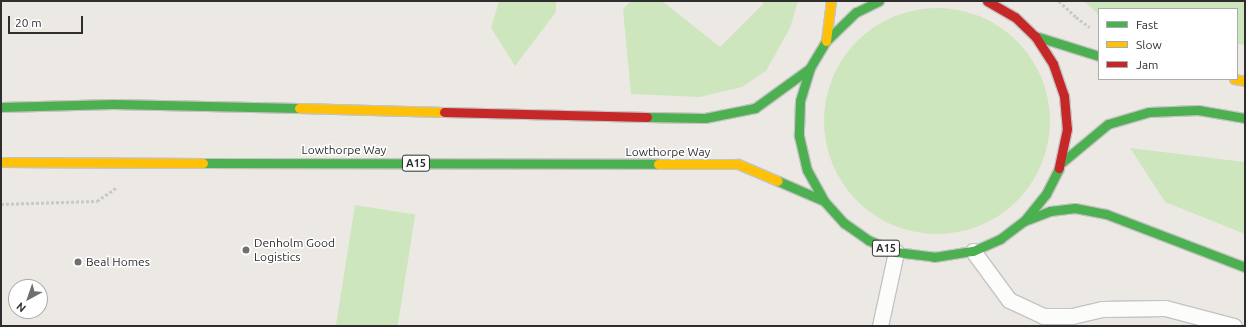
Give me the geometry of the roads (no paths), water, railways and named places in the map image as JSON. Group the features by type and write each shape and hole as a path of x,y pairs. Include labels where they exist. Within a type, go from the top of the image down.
{"main road":[{"path":"826,41 831,1"},
{"name":"A15","path":"879,1 856,12 826,41 810,68 800,101 799,136 807,170 824,201 844,223 868,240 896,252 934,257 973,251 1000,239 1024,221 1046,194 1061,162 1067,130 1064,96 1053,64 1035,36 1014,17 987,1"},
{"name":"A15","path":"1035,36 1098,56"},
{"name":"A15","path":"1,107 113,104 705,118 755,108 810,68"},
{"name":"A15","path":"1061,162 1108,124 1150,112 1198,110 1245,118"},
{"name":"Lowthorpe Way","path":"1,162 738,164 824,201"},
{"path":"1024,221 1050,211 1069,209 1106,214 1245,267"}],"lane":[{"path":"973,251 1008,300 1043,316 1072,316 1102,309 1165,308 1234,326"},
{"path":"880,326 896,252"}],"place":[{"name":"Denholm Good Logistics","path":"246,250"},
{"name":"Beal Homes","path":"78,262"}]}
